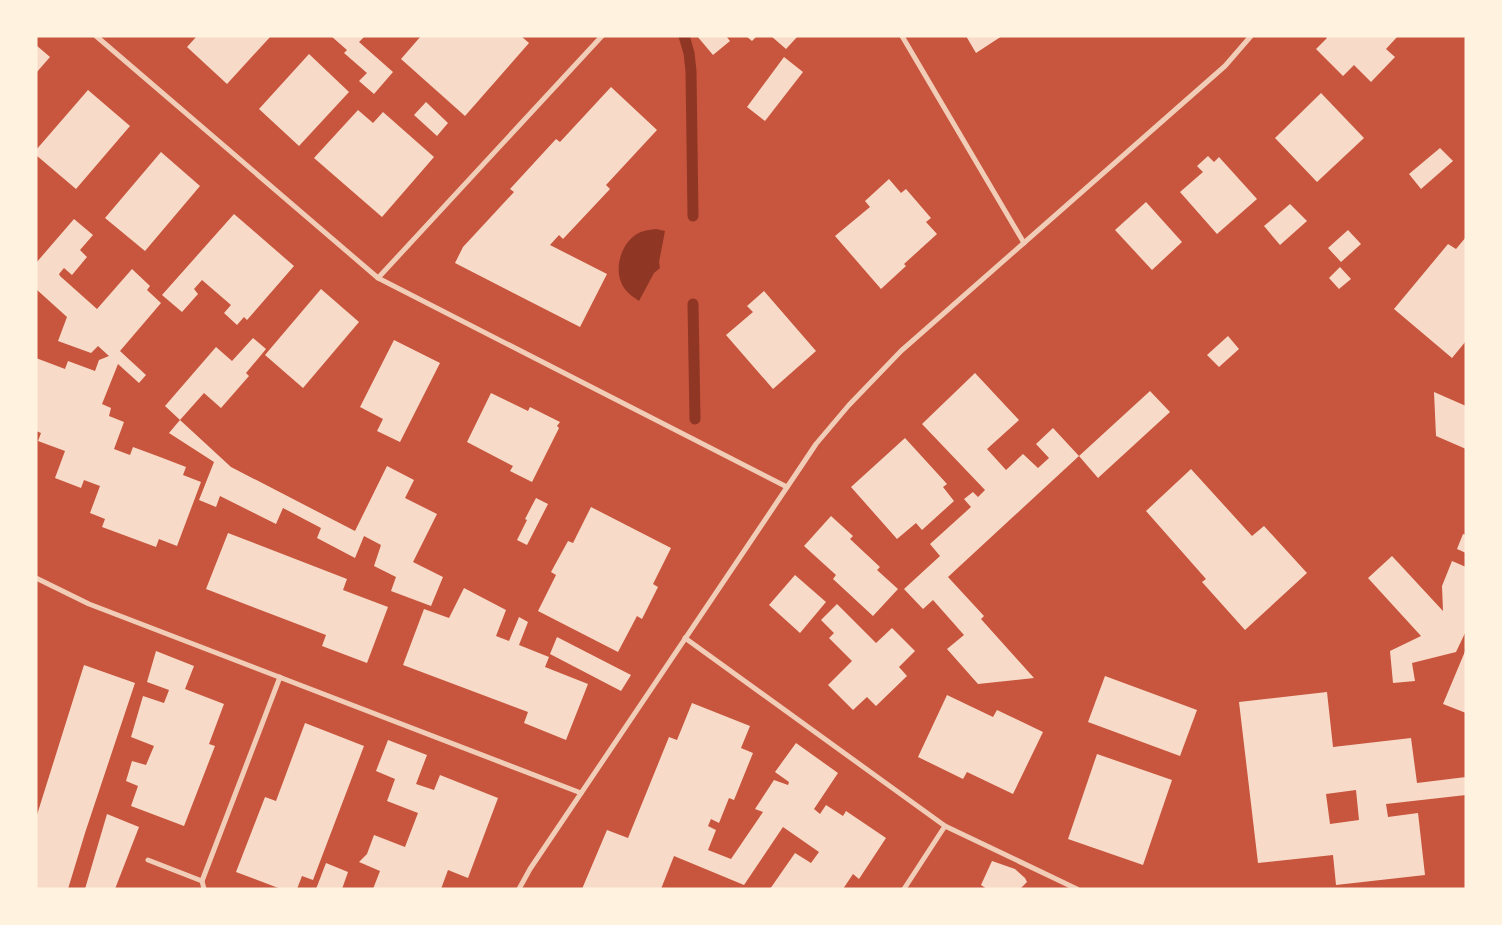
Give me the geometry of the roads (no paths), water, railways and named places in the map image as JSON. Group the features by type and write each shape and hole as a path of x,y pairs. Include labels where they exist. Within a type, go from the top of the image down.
{"street":[{"path":"96,36 378,278 786,487"},
{"path":"378,278 602,36"},
{"path":"902,36 1024,243"},
{"path":"519,889 530,869 816,444 865,387 908,345 1225,66 1251,36"},
{"path":"36,578 89,604 581,793"},
{"path":"685,638 946,826 1077,889"},
{"path":"204,889 202,881 280,677"},
{"path":"904,889 946,826"},
{"path":"148,860 202,881"}],"waterway":[{"path":"684,36 689,53 691,71 693,216"},
{"path":"693,304 695,419"}]}
